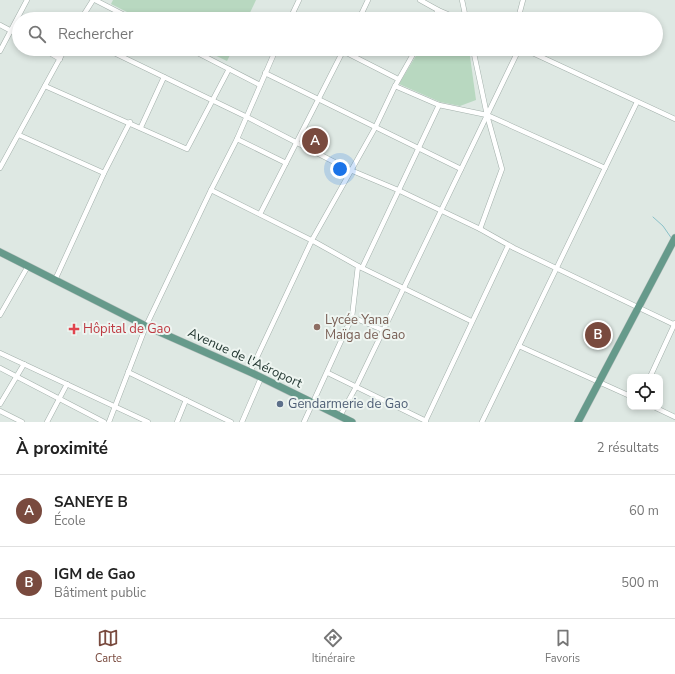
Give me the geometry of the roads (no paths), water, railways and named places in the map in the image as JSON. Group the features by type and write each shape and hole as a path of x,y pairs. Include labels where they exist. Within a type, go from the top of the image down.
{"main road":[{"path":"578,422 640,308 675,238"},
{"name":"Avenue de l'Aéroport","path":"0,252 146,326 250,372 352,422"}],"street":[{"path":"21,12 27,0"},
{"path":"86,12 94,0 118,12"},
{"path":"293,12 299,0"},
{"path":"362,12 368,0"},
{"path":"420,0 427,2 443,12"},
{"path":"462,0 465,12"},
{"path":"519,12 522,0"},
{"path":"0,25 11,31 0,51"},
{"path":"55,56 60,59"},
{"path":"0,168 62,56"},
{"path":"120,56 297,141 351,170 398,190 480,229 508,246 675,324 651,374"},
{"path":"203,56 260,85"},
{"path":"109,422 146,326 211,190 238,139 273,56"},
{"path":"260,214 339,56"},
{"path":"355,56 398,79"},
{"path":"250,372 312,240 375,128 398,79 412,56"},
{"path":"474,56 487,115 502,169 480,229"},
{"path":"340,416 356,387 440,210 516,56"},
{"path":"539,56 675,119"},
{"path":"45,86 130,122 187,149 228,69"},
{"path":"265,73 461,169"},
{"path":"141,127 164,77"},
{"path":"395,86 439,105 487,115 605,168"},
{"path":"482,422 637,102"},
{"path":"304,422 328,373 352,317 360,267 439,105"},
{"path":"55,280 104,173 130,122"},
{"path":"19,135 104,173"},
{"path":"238,139 286,163"},
{"path":"211,190 312,240 360,267 471,321"},
{"path":"328,373 425,421 471,321 508,246"},
{"path":"0,315 28,266"},
{"path":"352,317 383,330"},
{"path":"519,346 600,381 627,394"},
{"path":"0,353 115,408 148,422"},
{"path":"0,404 24,364"},
{"path":"0,368 104,422"},
{"path":"128,372 231,422"},
{"path":"242,422 261,378"},
{"path":"47,422 67,384"},
{"path":"177,422 186,400"},
{"path":"660,410 675,417"},
{"path":"0,411 22,422"}],"waterway":[{"path":"653,217 663,226 672,239"}],"place":[{"name":"SANEYE B","path":"315,141"},
{"name":"Lycée Yana Maïga de Gao","path":"317,327"},
{"name":"Hôpital de Gao","path":"74,329"},
{"name":"IGM de Gao","path":"598,335"},
{"name":"Gendarmerie de Gao","path":"280,404"}]}
